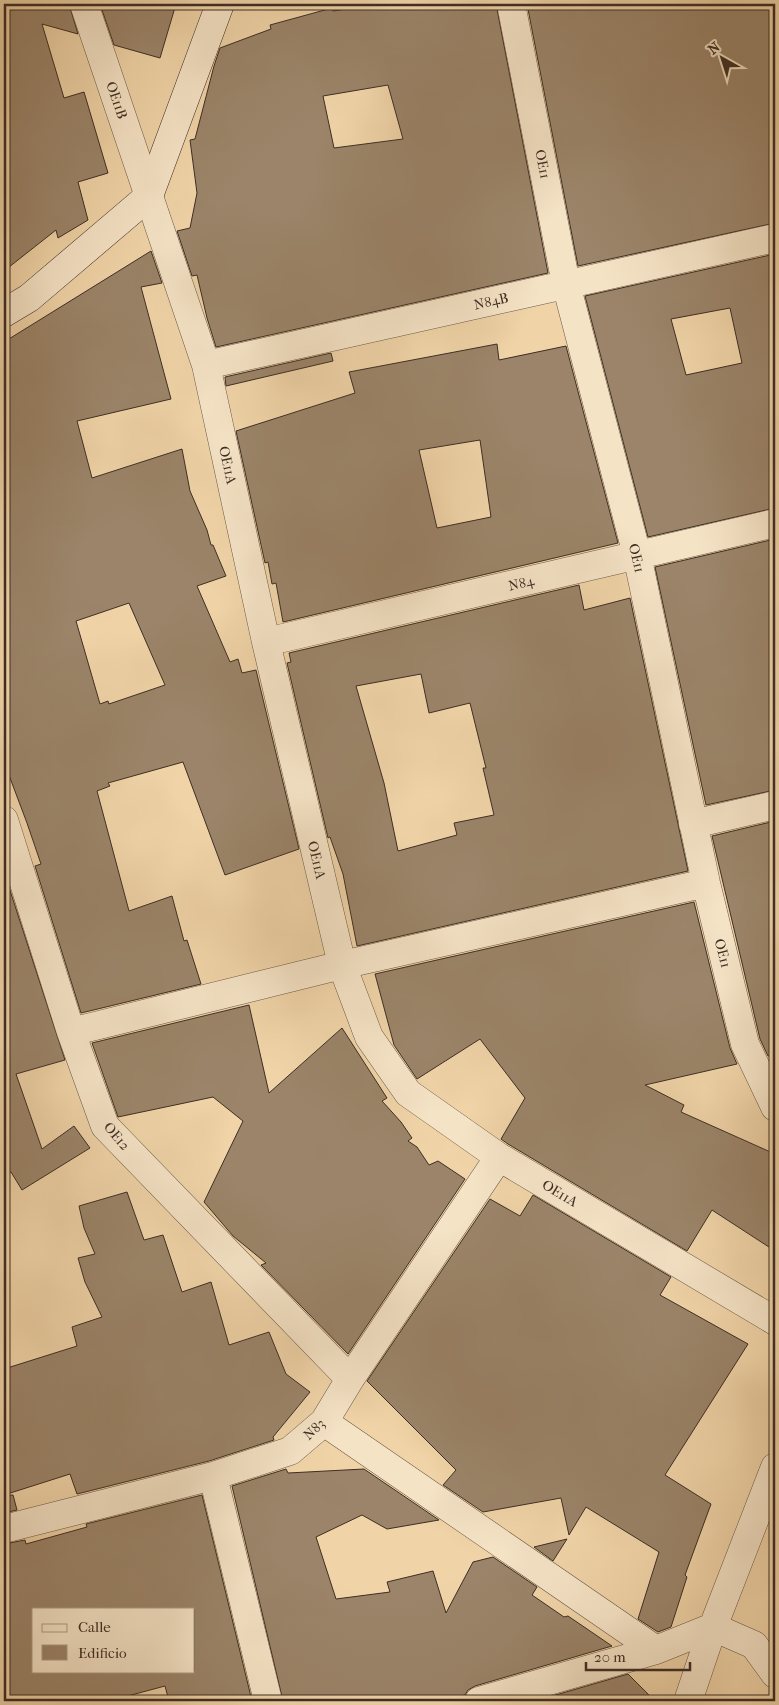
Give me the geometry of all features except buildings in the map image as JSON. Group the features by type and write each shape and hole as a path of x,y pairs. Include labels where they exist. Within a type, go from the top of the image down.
{"street":[{"name":"OE11B","path":"84,4 149,196"},
{"path":"4,313 29,298 149,196 220,4"},
{"name":"OE11","path":"511,4 566,284 637,556 706,883 745,1044 775,1108"},
{"name":"OE11A","path":"149,196 206,366 266,642 342,965 369,1037 408,1093 499,1157 775,1321"},
{"name":"N84B","path":"206,366 775,238"},
{"name":"N84","path":"266,642 775,523"},
{"path":"693,824 775,805"},
{"name":"OE12","path":"4,820 71,1032 105,1126 350,1379"},
{"path":"71,1032 342,965 706,883"},
{"name":"N83","path":"4,1529 213,1476 290,1451 324,1422 350,1379 499,1157"},
{"path":"324,1422 656,1650"},
{"path":"688,1701 713,1627 775,1467"},
{"path":"213,1476 268,1701"},
{"path":"479,1701 656,1650 713,1627 754,1645 775,1674"}]}
